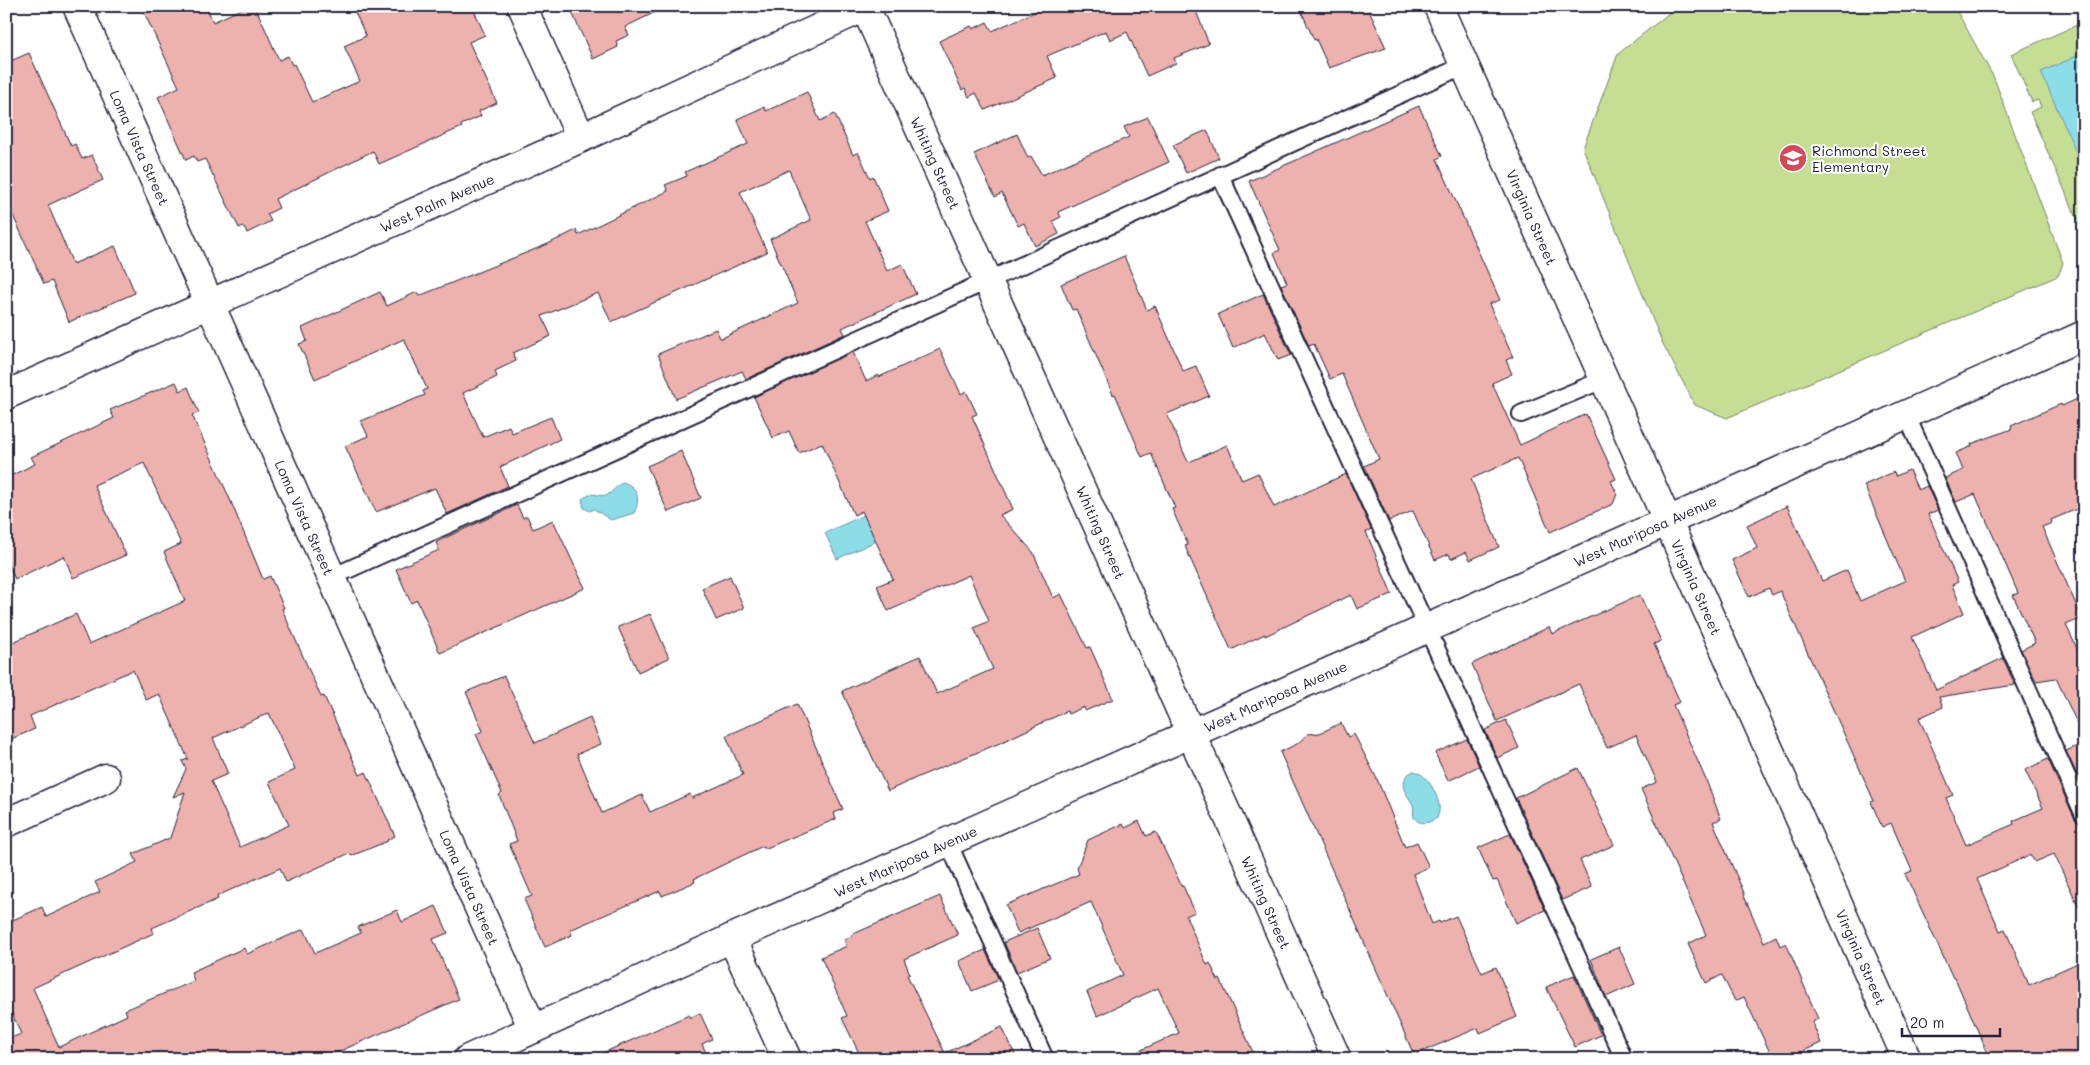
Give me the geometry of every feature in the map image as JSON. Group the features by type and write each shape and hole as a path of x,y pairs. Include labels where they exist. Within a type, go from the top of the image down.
{"street":[{"name":"Loma Vista Street","path":"76,6 533,1029"},
{"path":"522,6 581,138"},
{"name":"Virginia Street","path":"1438,6 1907,1059"},
{"name":"West Palm Avenue","path":"6,395 581,138 866,7"},
{"name":"Whiting Street","path":"866,7 1337,1059"},
{"name":"West Mariposa Avenue","path":"468,1059 732,938 2084,335"},
{"path":"6,823 106,778"},
{"path":"732,938 786,1059"}],"lane":[{"path":"332,577 1465,65"},
{"path":"1220,175 1429,628 1624,1059"},
{"path":"1521,414 1605,380"},
{"path":"1906,414 2084,815"},
{"path":"948,842 1044,1059"}],"green space":[{"name":"Richmond Street Elementary","path":"1678,6 1954,6 1994,78 2063,263 2058,276 1727,418 1695,405 1662,342 1583,148 1618,54"},
{"path":"2084,22 2084,234 2030,112 2041,107 2038,100 2032,102 2011,54"}],"water":[{"path":"2084,53 2084,170 2041,72"},
{"path":"623,482 632,487 637,494 638,499 634,513 611,520 594,509 590,511 584,508 582,499 591,494 606,496"},
{"path":"875,510 887,536 837,559 825,533"},
{"path":"1413,771 1418,772 1427,779 1438,801 1439,812 1437,818 1425,823 1419,822 1414,817 1414,806 1403,786 1406,776"}],"building":[{"path":"141,6 206,6 213,22 248,6 255,6 279,60 288,56 292,65 294,64 312,102 360,81 344,46 366,36 352,6 472,6 485,35 469,42 497,103 479,111 481,116 461,125 462,127 379,164 373,151 275,199 279,208 267,214 271,221 247,233 243,226 239,228 205,159 197,162 194,156 186,160 158,97 179,87"},
{"path":"569,6 668,6 625,27 629,35 616,41 618,47 593,59"},
{"path":"1048,6 1194,6 1209,44 1174,58 1176,63 1147,76 1127,32 1110,40 1106,31 1047,56 1057,78 985,110 976,93 969,97 965,88 962,90 939,41 971,26 973,29 987,22 992,31"},
{"path":"1299,6 1367,6 1386,48 1329,68"},
{"path":"29,53 71,146 75,144 82,159 92,155 103,180 48,205 73,264 115,246 135,293 69,322 52,281 44,284 6,200 6,63"},
{"path":"807,92 820,121 835,114 853,155 858,152 870,178 873,176 888,211 865,221 887,271 902,264 916,294 842,328 845,334 746,379 742,371 676,399 658,354 716,329 720,338 722,338 798,303 770,239 811,220 789,170 740,192 767,252 611,322 598,293 542,316 551,336 513,353 516,361 495,371 497,377 463,393 483,437 509,426 512,433 551,417 560,439 500,467 508,486 447,514 435,488 376,512 345,446 368,436 361,421 425,395 423,391 427,389 404,339 315,379 299,344 307,341 302,328 380,292 387,306 417,292 419,296 548,244 576,230 578,235 668,191 665,185 687,176 685,172 748,144 737,119 764,107 766,111"},
{"path":"1419,106 1442,156 1437,159 1500,300 1489,304 1513,357 1506,360 1512,374 1492,383 1520,445 1586,414 1616,479 1611,481 1617,494 1613,504 1550,532 1518,458 1471,479 1499,547 1470,560 1466,552 1451,559 1449,554 1435,560 1413,511 1389,521 1364,466 1379,459 1342,374 1330,379 1314,344 1309,346 1281,285 1287,283 1274,253 1280,250 1249,181"},
{"path":"1148,117 1169,162 1058,212 1061,217 1053,221 1059,234 1035,246 1024,223 1018,226 1002,193 995,197 974,154 1017,134 1028,158 1031,156 1042,175 1129,137 1124,127"},
{"path":"1207,130 1219,158 1186,173 1173,145"},
{"path":"1124,256 1147,310 1155,306 1183,371 1196,366 1209,396 1167,414 1187,460 1189,462 1227,445 1242,480 1258,473 1274,507 1346,474 1371,529 1366,532 1392,594 1357,609 1351,595 1231,650 1185,546 1188,545 1172,509 1175,508 1151,453 1142,457 1076,309 1072,310 1061,284"},
{"path":"1263,294 1291,355 1278,360 1265,333 1233,348 1218,314"},
{"path":"940,349 961,394 966,391 977,414 972,416 1013,509 1000,515 1033,552 1053,598 1061,594 1087,648 1090,647 1113,699 1085,711 1084,707 1068,714 1067,711 1000,743 888,791 842,691 920,656 937,694 993,669 974,628 989,621 969,575 888,611 877,586 893,579 862,511 854,515 822,443 799,453 789,431 773,438 754,397 853,352 866,381"},
{"path":"176,382 180,391 188,387 199,413 192,415 263,579 270,576 284,608 282,609 321,697 324,696 360,775 366,772 395,836 388,841 351,856 350,853 286,882 280,868 217,896 218,899 152,928 154,933 33,988 59,1047 127,1015 125,1010 194,981 191,972 244,948 247,954 304,929 315,953 361,933 358,927 397,910 402,922 436,906 448,933 433,939 459,999 322,1059 6,1059 6,1040 21,1034 6,1000 6,923 42,907 46,917 100,892 95,882 137,862 133,854 170,838 185,792 173,797 186,769 182,761 188,759 159,694 146,700 133,670 30,716 35,729 6,741 6,645 76,614 89,644 185,601 164,552 181,544 144,463 94,485 126,555 73,578 64,556 15,579 6,559 6,478 35,464 31,457 114,418 110,410","holes":["269,713 295,770 269,782 289,825 240,847 211,781 228,774 213,738"]},
{"path":"2084,396 2084,506 2051,520 2052,523 2042,527 2082,618 2066,625 2084,663 2084,738 2056,678 2036,681 2021,650 2035,643 2013,595 2018,593 1975,494 1956,502 1945,478 1963,470 1956,453 1972,446 1971,444 2012,429 2011,426"},
{"path":"681,451 701,498 668,512 647,466"},
{"path":"1909,470 1918,490 1927,486 1938,510 1928,514 1958,582 1952,585 1964,613 1912,637 1936,690 2003,658 2015,685 1939,697 1943,707 1919,718 1953,795 1946,798 1966,845 2014,824 2013,821 2043,808 2025,770 2048,759 2075,819 2084,825 2084,918 2054,854 2035,862 2030,855 1977,879 2000,931 2005,929 2029,985 2084,960 2084,1059 1990,1059 1955,978 1953,978 1905,874 1912,871 1891,823 1882,827 1871,802 1874,801 1780,591 1772,595 1769,588 1749,597 1732,560 1757,548 1747,525 1787,506 1822,581 1847,570 1860,601 1905,581 1864,485 1894,472 1896,476"},
{"path":"517,505 523,518 527,516 533,529 553,520 585,588 440,653 417,600 411,603 396,569 439,550 436,542"},
{"path":"730,576 744,608 716,620 702,588"},
{"path":"1640,595 1661,641 1654,644 1680,702 1673,705 1721,819 1713,822 1744,896 1764,942 1776,936 1780,946 1786,943 1818,1019 1812,1022 1821,1043 1786,1059 1773,1059 1744,997 1735,1001 1722,975 1706,983 1688,944 1706,935 1641,789 1657,782 1636,735 1607,748 1579,684 1497,721 1472,664 1549,627 1552,634"},
{"path":"650,614 669,658 638,672 618,627"},
{"path":"504,676 535,743 590,718 601,744 577,754 602,813 642,795 650,812 690,794 692,798 743,775 726,736 797,704 843,809 834,813 836,819 764,849 763,846 694,879 695,882 662,896 660,891 570,930 572,935 545,947 524,899 532,896 509,844 517,841 499,795 502,793 476,734 483,731 466,692"},
{"path":"1506,720 1519,748 1497,758 1485,730"},
{"path":"1341,723 1348,737 1354,734 1377,779 1405,847 1417,842 1429,867 1413,874 1432,924 1439,921 1440,923 1456,916 1482,973 1496,967 1517,1017 1480,1033 1478,1028 1414,1055 1280,752 1297,744 1308,734 1320,733"},
{"path":"1467,739 1479,766 1448,781 1435,753"},
{"path":"2084,743 2084,790 2066,751"},
{"path":"1578,768 1614,845 1580,860 1592,887 1562,900 1516,798"},
{"path":"1139,821 1146,836 1156,832 1195,912 1186,916 1207,965 1210,963 1218,980 1220,979 1253,1052 1238,1059 1121,1059 1179,1033 1158,988 1097,1016 1087,992 1123,975 1091,902 1018,933 1006,905 1079,874 1077,868 1088,840 1123,824 1125,828"},
{"path":"1510,834 1545,910 1516,923 1497,880 1493,881 1478,848"},
{"path":"940,896 958,935 904,959 910,974 907,975 945,1053 1002,1027 1017,1059 862,1059 842,1018 847,1016 821,957 847,946 844,940 851,935"},
{"path":"1037,928 1050,958 1017,972 1004,942"},
{"path":"1619,947 1635,984 1606,997 1591,959"},
{"path":"985,950 999,980 972,991 959,961"},
{"path":"1574,975 1601,1035 1575,1047 1546,987"},
{"path":"700,1013 712,1039 702,1044 709,1059 589,1059 689,1015 690,1018"}],"place":[{"name":"Richmond Street Elementary","path":"1793,158"}]}
